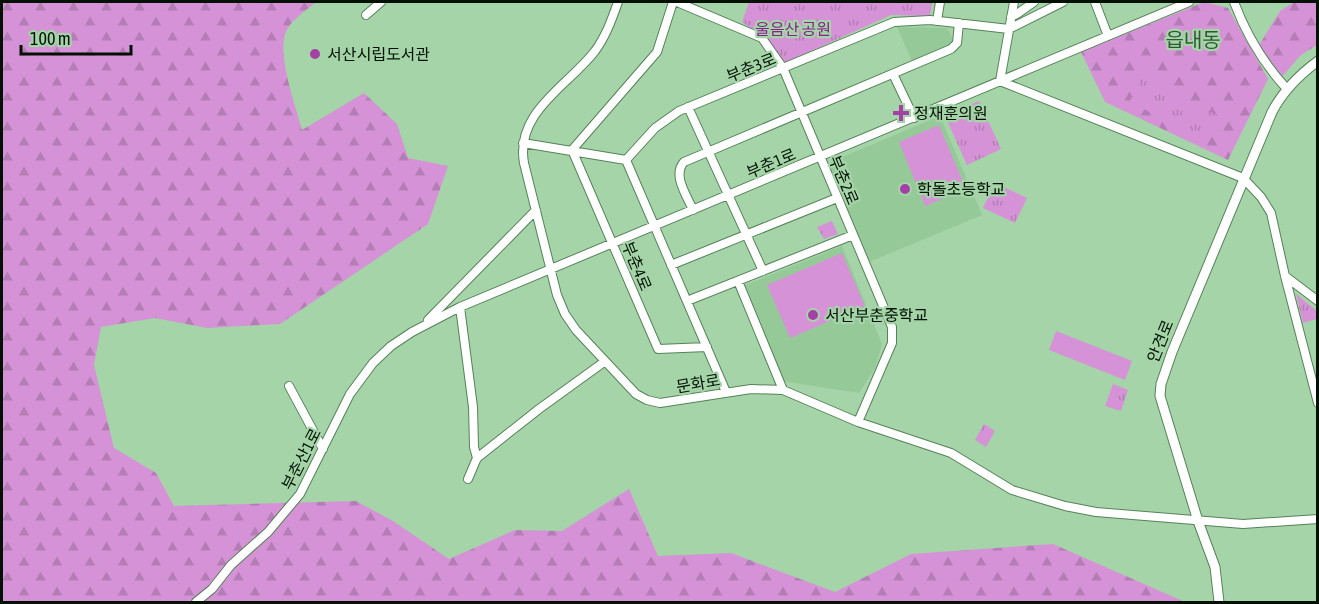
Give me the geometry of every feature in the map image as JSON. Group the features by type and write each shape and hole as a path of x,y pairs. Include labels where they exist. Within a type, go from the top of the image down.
{"main road":[{"name":"안견로","path":"1219,603 1215,567 1164,415 1160,396 1161,384 1176,341 1272,112 1287,89 1317,61"}],"street":[{"path":"366,15 381,2"},
{"name":"문화로","path":"618,2 608,29 598,47 538,110 529,125 523,143 524,163 560,301 579,335 632,391 653,402 664,403 760,388 783,390 858,422 951,453 1003,485 1046,501 1096,512 1198,521"},
{"path":"572,150 657,52 675,2"},
{"name":"부춘2로","path":"675,2 762,38 783,68 887,314 893,334 892,343 858,422"},
{"path":"937,21 939,2"},
{"path":"1014,2 1000,81 1243,178 1261,197 1271,213 1317,403"},
{"path":"1011,17 1034,2"},
{"path":"1009,29 1063,2"},
{"path":"1095,2 1108,36"},
{"name":"부춘1로","path":"551,269 1189,2"},
{"path":"1234,2 1262,58 1287,89"},
{"name":"부춘3로","path":"626,160 661,122 688,107 894,22 937,21 1009,29"},
{"path":"693,210 679,177 680,168 684,162 953,48 957,44 959,23"},
{"path":"893,74 914,118"},
{"path":"688,107 763,271"},
{"path":"523,143 626,160 726,392"},
{"name":"부춘4로","path":"572,150 659,350 707,347"},
{"path":"671,265 837,198"},
{"name":"부춘산1로","path":"423,325 536,210"},
{"path":"687,301 852,235"},
{"name":"부춘산1로","path":"196,602 212,589 231,565 268,532 300,494 344,404 360,379 381,355 423,325 551,269"},
{"path":"1285,276 1317,301"},
{"path":"738,281 783,390"},
{"path":"460,307 473,406 474,447 477,458"},
{"path":"468,479 477,458 539,408 604,362"},
{"path":"290,386 323,448"},
{"path":"1198,521 1243,524 1317,519"}],"shaded area":[{"path":"897,27 947,28 954,41 949,48 912,61"},
{"name":"학돌초등학교","path":"940,116 982,215 869,262 828,163"},
{"name":"서산부춘중학교","path":"842,246 882,344 875,368 859,393 782,381 743,286"}],"green space":[{"path":"2,2 316,2 294,21 284,37 285,63 302,130 364,93 397,124 408,158 448,166 428,224 280,324 207,328 155,318 101,327 94,365 114,448 156,473 174,506 356,501 393,521 449,559 515,530 562,531 629,489 658,556 731,553 835,592 911,554 1053,544 1185,602 2,602"},
{"name":"울음산 공원","path":"749,2 932,2 930,16 891,15 782,64 766,39 742,22"},
{"path":"1204,2 1228,8 1268,79 1228,160 1105,102 1081,52"},
{"path":"1294,2 1317,2 1317,45 1301,55 1279,80 1258,47 1280,11"},
{"path":"1144,74 1218,116 1203,142 1130,101"},
{"path":"979,101 1001,149 967,165 945,116"},
{"path":"939,125 966,189 925,206 899,142"},
{"path":"995,183 1027,198 1015,223 983,208"},
{"path":"832,221 838,234 824,239 817,227"},
{"path":"842,253 865,306 790,338 767,285"},
{"path":"1296,294 1317,311 1317,319 1303,323"},
{"path":"1056,331 1132,361 1125,380 1049,350"},
{"path":"1113,384 1128,390 1121,411 1105,406"},
{"path":"984,424 995,431 986,447 975,440"}],"place":[{"name":"서산시립도서관","path":"315,54"},
{"name":"정재훈의원","path":"901,113"},
{"name":"학돌초등학교","path":"905,189"},
{"name":"서산부춘중학교","path":"813,315"}],"district":[{"name":"읍내동","path":"1193,39"}]}
